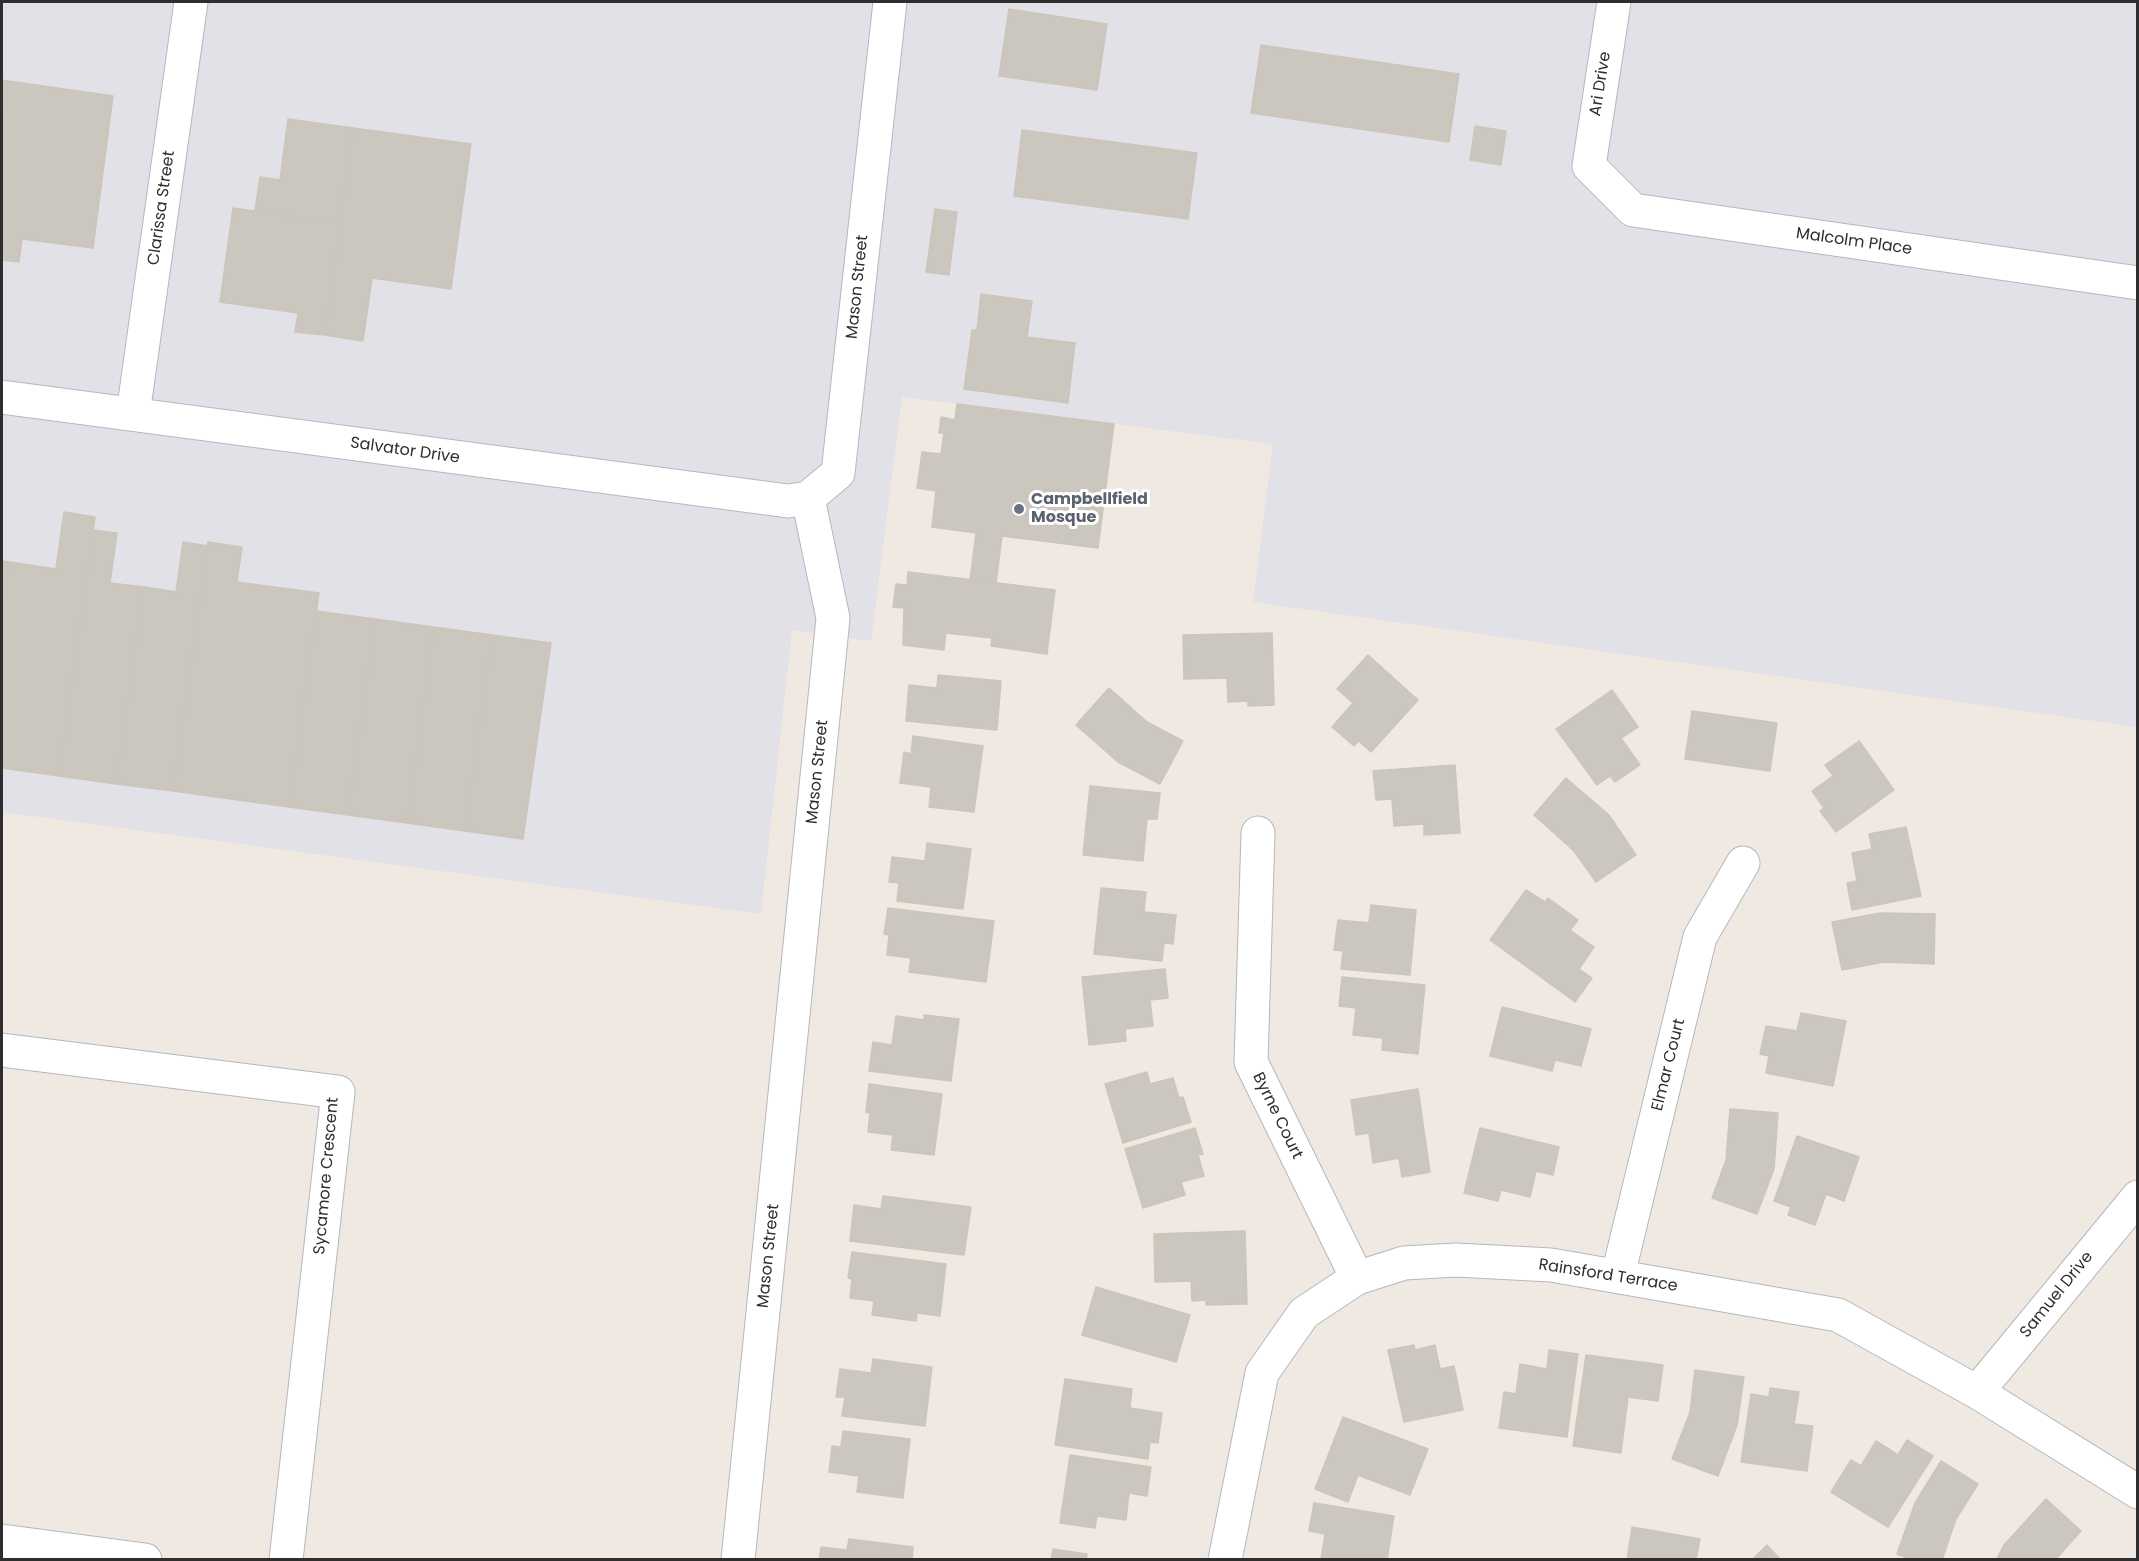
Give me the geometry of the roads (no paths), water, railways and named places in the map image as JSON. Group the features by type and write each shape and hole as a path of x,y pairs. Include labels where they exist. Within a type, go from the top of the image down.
{"street":[{"name":"Clarissa Street","path":"133,414 191,2"},
{"name":"Mason Street","path":"738,1560 834,618 808,498 838,473 890,2"},
{"name":"Ari Drive","path":"1589,166 1614,2"},
{"name":"Malcolm Place","path":"1589,166 1633,210 2138,284"},
{"name":"Salvator Drive","path":"2,397 788,501 808,498"},
{"name":"Byrne Court","path":"1258,833 1251,1062 1357,1278"},
{"name":"Elmar Court","path":"1618,1275 1700,937 1743,863"},
{"name":"Sycamore Crescent","path":"2,1050 338,1092 286,1560"},
{"name":"Samuel Drive","path":"1977,1392 2138,1197"},
{"name":"Rainsford Terrace","path":"1225,1560 1262,1373 1304,1313 1357,1278 1404,1263 1456,1260 1551,1265 1838,1315 1977,1392 2138,1492"},
{"path":"2,1541 146,1560"}],"place":[{"name":"Campbellfield Mosque","path":"1019,509"}]}
